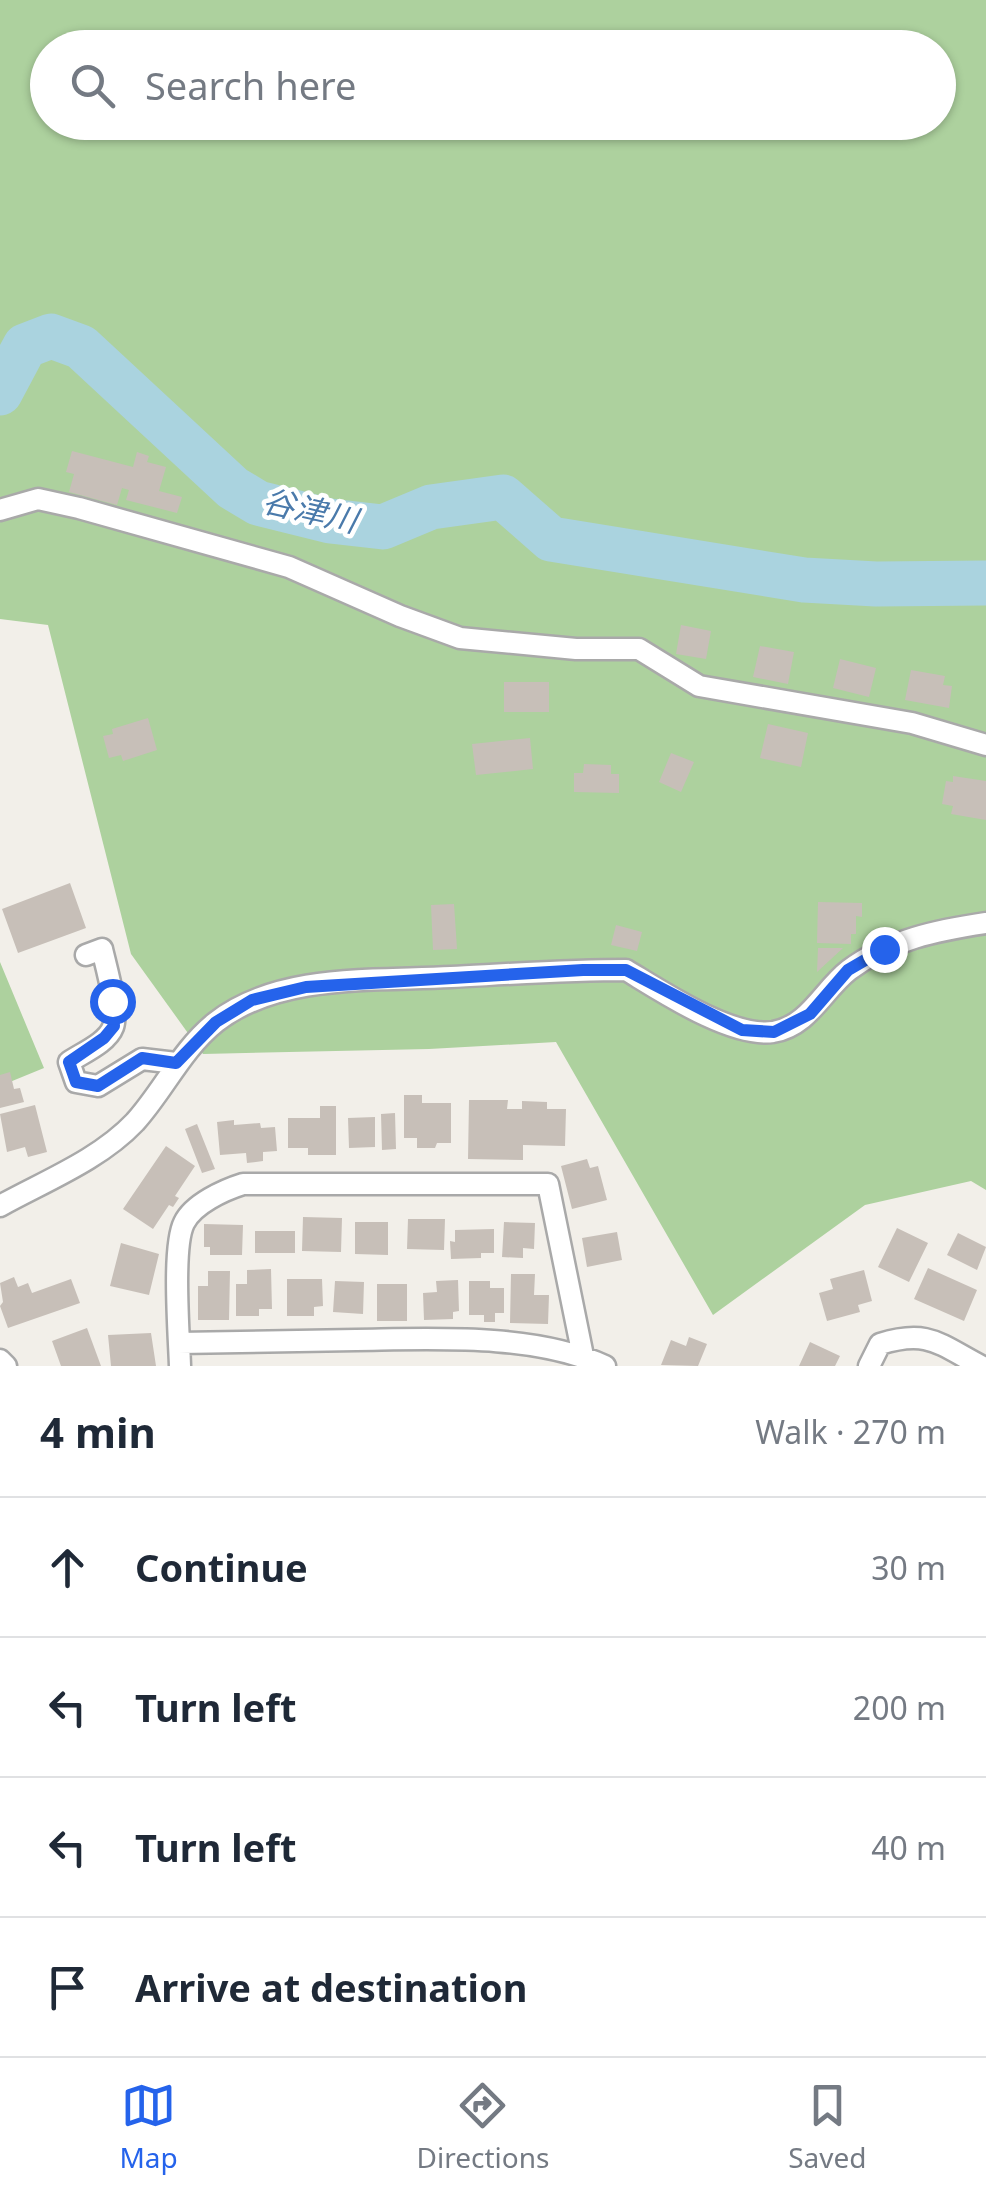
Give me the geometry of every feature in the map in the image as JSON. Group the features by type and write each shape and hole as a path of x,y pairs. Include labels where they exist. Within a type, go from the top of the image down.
{"street":[{"path":"0,510 38,499 80,508 288,567 460,638 576,649 640,649 699,686 912,723 986,744"},
{"path":"0,1206 98,1152 134,1123 176,1063 216,1022 252,1000 306,987 626,970 742,1030 774,1032 810,1014 848,970 884,949 935,930 986,923"},
{"path":"86,955 102,949 114,1026 104,1038 69,1062 76,1082 98,1086 142,1058 176,1063"},
{"path":"180,1366 179,1255 184,1222 217,1192 242,1184 548,1184 583,1356"},
{"path":"870,1366 880,1344 910,1335 936,1342 980,1366"},
{"path":"180,1343 435,1338 526,1346 583,1356 605,1366"},
{"path":"0,1360 6,1366"}],"green space":[{"path":"0,0 986,0 986,1190 971,1181 865,1205 713,1315 556,1042 203,1054 131,954 48,625 0,619"},
{"path":"0,962 44,1068 0,1086"}],"building":[{"path":"72,451 133,467 137,452 149,456 147,462 166,467 159,491 182,497 177,513 126,500 129,490 122,488 117,505 69,492 74,474 66,472"},
{"path":"681,625 711,631 706,659 676,654"},
{"path":"760,646 794,652 788,684 753,677"},
{"path":"840,659 876,668 869,697 833,688"},
{"path":"911,670 945,676 943,685 952,686 949,708 905,700"},
{"path":"504,682 549,682 549,712 504,712"},
{"path":"148,718 157,750 123,761 121,755 109,758 103,736 113,734 112,729"},
{"path":"768,724 808,733 801,767 760,758"},
{"path":"530,738 533,769 476,775 472,744"},
{"path":"671,753 694,762 681,792 659,782"},
{"path":"584,764 611,765 611,774 619,774 619,793 574,792 574,773 583,773"},
{"path":"953,776 986,781 986,820 951,814 953,806 942,804 946,781 953,782"},
{"path":"70,883 86,928 18,953 2,909"},
{"path":"818,902 862,903 862,917 856,916 856,934 851,934 851,944 817,943"},
{"path":"454,904 457,949 433,950 431,905"},
{"path":"616,925 642,932 637,951 611,945"},
{"path":"818,948 843,948 817,972"},
{"path":"10,1072 14,1089 20,1088 24,1102 0,1108 0,1075"},
{"path":"404,1095 422,1095 422,1103 451,1103 451,1143 417,1148 417,1138 404,1138"},
{"path":"469,1100 508,1100 507,1109 522,1109 522,1101 547,1102 547,1109 566,1109 565,1146 523,1145 523,1160 468,1159"},
{"path":"35,1105 47,1152 28,1157 25,1147 7,1152 0,1114"},
{"path":"320,1106 336,1106 336,1155 308,1155 308,1148 288,1148 288,1118 320,1118"},
{"path":"395,1113 396,1149 382,1150 381,1114"},
{"path":"375,1117 375,1147 349,1148 348,1118"},
{"path":"234,1120 234,1125 260,1123 261,1128 275,1127 277,1151 263,1152 263,1161 247,1163 246,1153 220,1155 217,1122"},
{"path":"197,1124 215,1169 202,1173 185,1129"},
{"path":"166,1146 195,1166 175,1196 179,1198 173,1207 169,1205 153,1229 123,1209"},
{"path":"587,1159 590,1168 598,1166 607,1200 572,1209 561,1166"},
{"path":"303,1217 342,1218 341,1252 302,1251"},
{"path":"408,1219 445,1219 444,1250 407,1249"},
{"path":"355,1222 388,1222 388,1255 355,1254"},
{"path":"504,1222 535,1223 534,1249 523,1248 523,1258 502,1257"},
{"path":"204,1224 243,1225 242,1255 210,1255 210,1247 204,1247"},
{"path":"897,1228 928,1243 909,1282 878,1267"},
{"path":"494,1229 494,1253 481,1253 481,1258 451,1259 450,1241 455,1242 455,1230"},
{"path":"255,1231 295,1231 295,1253 255,1253"},
{"path":"617,1232 622,1260 587,1267 582,1238"},
{"path":"958,1233 986,1247 977,1270 947,1255"},
{"path":"121,1243 159,1254 149,1295 110,1286"},
{"path":"928,1268 977,1290 964,1321 914,1299"},
{"path":"271,1269 272,1309 259,1309 259,1316 236,1316 236,1284 247,1284 247,1270"},
{"path":"864,1270 872,1301 858,1305 860,1312 827,1321 819,1293 833,1289 830,1279"},
{"path":"208,1271 230,1271 229,1320 198,1320 198,1286 208,1286"},
{"path":"511,1274 535,1274 534,1295 549,1295 548,1324 510,1323"},
{"path":"14,1277 18,1287 28,1283 32,1293 71,1279 80,1303 8,1328 0,1306 0,1283"},
{"path":"287,1279 322,1279 323,1306 314,1307 314,1316 287,1316"},
{"path":"458,1280 459,1311 453,1312 453,1319 424,1320 423,1293 437,1292 436,1281"},
{"path":"335,1281 364,1282 363,1314 333,1312"},
{"path":"469,1281 490,1281 490,1288 504,1288 504,1313 495,1313 495,1322 484,1322 484,1315 469,1315"},
{"path":"377,1284 407,1284 407,1321 377,1321"},
{"path":"87,1328 101,1366 61,1366 52,1341"},
{"path":"151,1333 156,1366 111,1366 108,1335"},
{"path":"689,1337 707,1344 698,1366 661,1365 671,1340 686,1346"},
{"path":"810,1342 840,1356 835,1366 799,1366"}],"waterway":[{"name":"谷津川","path":"0,393 25,346 51,336 81,347 233,488 258,503 330,521 383,527 431,507 503,497 551,539 804,580 986,583"}],"route":[{"path":"112,1001 114,1026 104,1038 69,1062 76,1082 98,1086 142,1058 176,1063 216,1022 252,1000 306,987 366,982 626,970 742,1030 774,1032 810,1014 848,970 884,949"}]}
